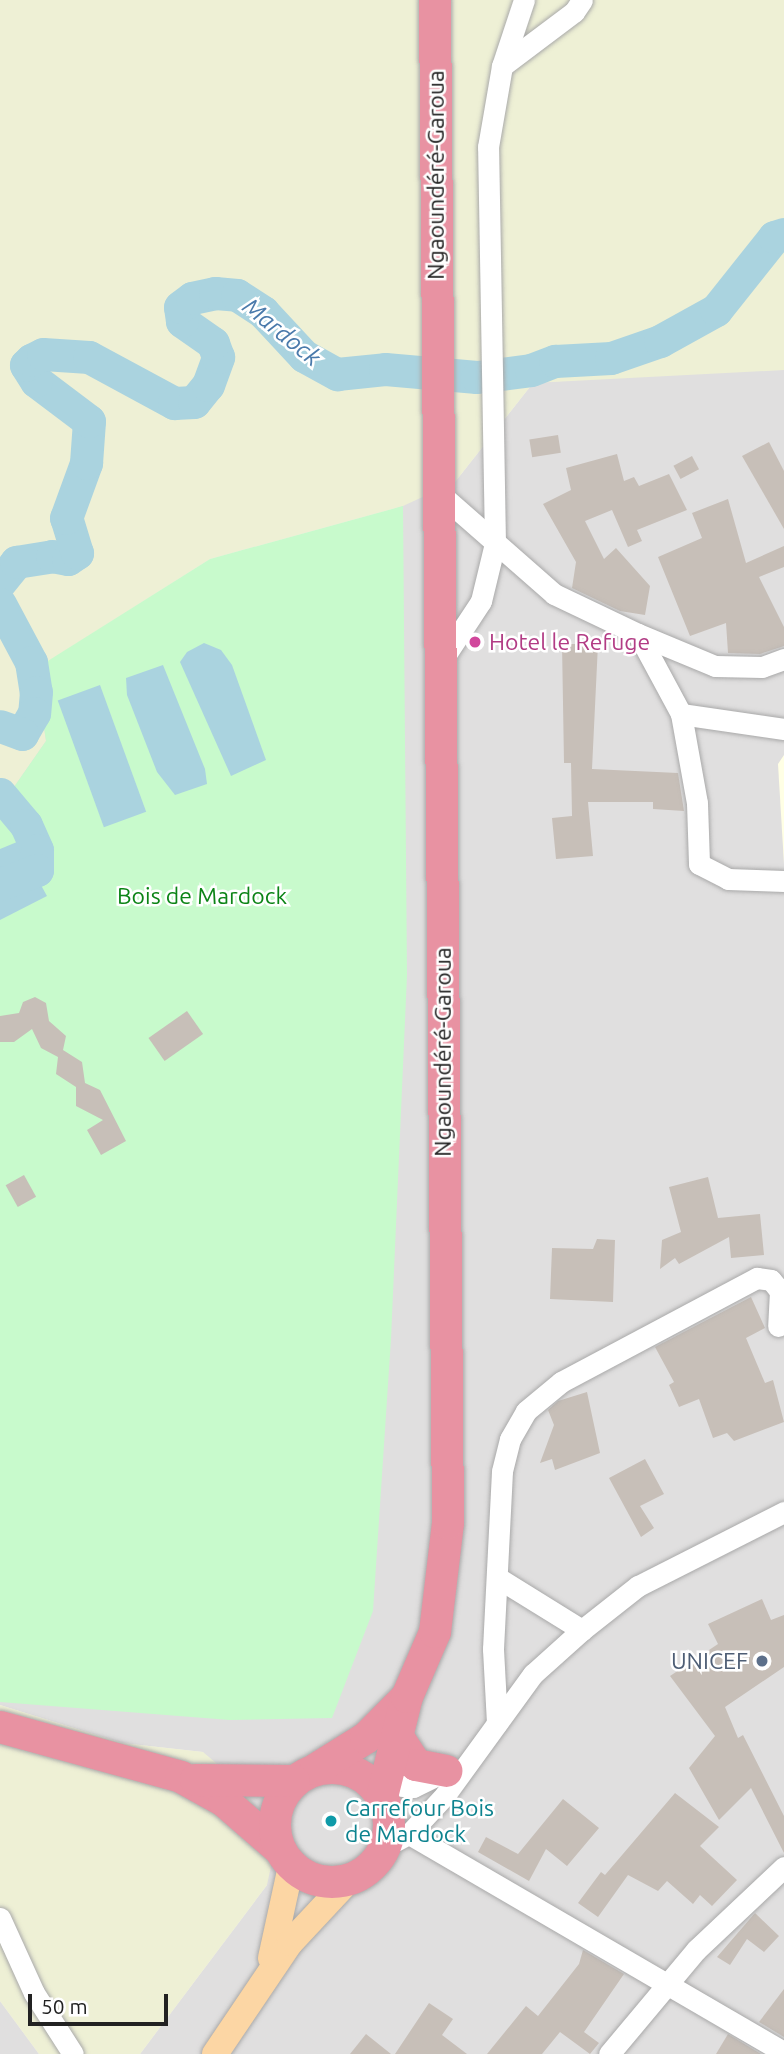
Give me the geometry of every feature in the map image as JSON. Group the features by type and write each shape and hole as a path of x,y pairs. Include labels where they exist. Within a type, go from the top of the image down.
{"highway":[{"name":"Ngaoundéré-Garoua","path":"383,1790 407,1697 435,1632 448,1522 435,0"},
{"name":"Ngaoundéré-Garoua","path":"305,1775 366,1738 407,1697"},
{"path":"0,1727 181,1777 230,1784 354,1772 383,1790 397,1840 371,1868 348,1881 328,1883 307,1878 241,1813 181,1777"},
{"path":"396,1734 416,1765 459,1764"},
{"path":"285,1857 276,1812 305,1775"}],"main road":[{"path":"262,1983 280,1930 285,1857"},
{"path":"215,2054 310,1917 348,1881"}],"street":[{"path":"441,662 481,601 495,543 488,147 502,66 524,0"},
{"path":"502,66 574,12 582,0"},
{"path":"439,493 554,594 638,634 715,666 762,667 784,659"},
{"path":"638,634 681,714 697,803 699,864 709,873 728,879 784,881"},
{"path":"681,714 784,729"},
{"path":"497,1723 493,1649 502,1471 510,1438 526,1411 561,1382 757,1278 771,1280 780,1291 779,1326"},
{"path":"782,1512 638,1586 582,1630 533,1674 497,1723 459,1764 397,1840 668,1984 784,2052"},
{"path":"498,1578 582,1630"},
{"path":"383,1790 413,1787 459,1764"},
{"path":"609,2054 728,1917 784,1867"},
{"path":"0,1917 34,1993 73,2054"}],"shaded area":[{"path":"0,0 784,0 784,370 533,383 455,482 403,506 210,559 36,669 46,741 0,807"},
{"path":"755,368 784,370 784,2054 140,2054 267,1885 203,1752 122,1743 0,1705 0,807 35,669 455,482 533,383"},
{"path":"784,755 784,864 778,764"},
{"path":"0,1705 122,1743 203,1752 242,1785 275,1848 267,1885 140,2054 39,2054 0,2001"},
{"path":"0,2001 39,2054 0,2054"}],"green space":[{"name":"Bois de Mardock","path":"403,506 407,975 391,1339 373,1611 332,1718 230,1720 0,1702 0,807 46,741 35,669 210,559"}],"water":[{"path":"204,643 221,650 232,665 266,760 231,776 180,662 187,652"},
{"path":"163,665 205,769 207,784 175,795 157,772 127,695 126,678"},
{"path":"100,685 146,812 104,827 58,700"},
{"path":"17,842 47,896 0,920 0,849"}],"building":[{"path":"558,435 561,453 532,457 529,440"},
{"path":"769,442 784,471 784,529 742,456"},
{"path":"617,454 624,481 634,477 639,486 669,474 687,510 637,530 642,541 628,547 612,510 585,521 604,559 616,548 650,586 645,615 620,611 572,588 576,562 543,504 571,490 566,468"},
{"path":"692,456 699,469 681,479 673,466"},
{"path":"728,499 746,563 784,546 784,567 759,577 784,627 784,646 760,654 728,653 726,623 690,636 658,557 702,538 692,513"},
{"path":"562,644 598,644 592,769 678,773 684,811 653,809 653,802 588,802 593,856 556,859 552,818 572,816 571,763 564,763"},
{"path":"35,997 46,1003 49,1021 66,1036 63,1050 82,1062 85,1083 100,1090 126,1141 101,1155 87,1130 103,1120 76,1106 76,1087 56,1074 58,1057 41,1048 32,1029 14,1042 0,1042 0,1016 19,1013 23,1002"},
{"path":"187,1011 203,1034 165,1061 148,1038"},
{"path":"24,1175 36,1197 18,1207 6,1185"},
{"path":"708,1177 718,1218 760,1214 764,1255 731,1258 729,1237 679,1264 675,1258 660,1269 662,1240 681,1232 669,1187"},
{"path":"597,1239 615,1240 613,1302 550,1299 552,1248 593,1249"},
{"path":"751,1297 765,1328 746,1338 765,1383 773,1380 784,1422 734,1441 727,1433 713,1438 699,1399 679,1407 669,1385 674,1382 655,1347"},
{"path":"587,1392 600,1453 555,1470 552,1459 540,1463 554,1425 548,1410 558,1401"},
{"path":"645,1459 664,1494 640,1506 654,1528 641,1537 609,1478"},
{"path":"762,1599 771,1620 784,1615 784,1667 725,1707 738,1738 743,1735 784,1816 784,1853 751,1788 719,1820 689,1768 715,1736 670,1676 718,1644 708,1624"},
{"path":"675,1793 719,1827 700,1846 737,1880 712,1906 700,1895 693,1904 667,1881 658,1891 628,1875 598,1917 578,1903 601,1872 605,1875"},
{"path":"563,1799 599,1828 567,1866 546,1849 529,1881 478,1852 486,1837 518,1854"},
{"path":"755,1913 779,1936 764,1952 747,1939 730,1965 717,1957"},
{"path":"583,1950 624,1974 584,2032 599,2043 590,2054 560,2032 542,2054 487,2054 526,2006 538,2016 579,1964"},
{"path":"784,1989 784,2037 759,2022"},
{"path":"429,2003 453,2019 442,2035 467,2054 395,2054"},
{"path":"366,2034 391,2054 350,2054"},
{"path":"728,2034 761,2054 716,2054"}],"waterway":[{"name":"Mardock","path":"0,582 16,562 52,556 68,559 77,553 66,518 86,463 89,421 36,381 26,365 43,354 89,357 174,403 194,402 208,385 218,357 213,343 182,321 180,307 192,298 215,293 237,295 263,312 304,356 337,374 385,369 477,377 531,370 555,361 611,358 660,341 716,310 774,237 784,234"},
{"name":"Mardock","path":"0,604 31,662 36,692 34,713 22,734 0,726"},
{"name":"Mardock","path":"0,794 26,825 37,850 37,870 0,884"}],"place":[{"name":"Hotel le Refuge","path":"475,642"},
{"name":"UNICEF","path":"762,1661"},
{"name":"Carrefour Bois de Mardock","path":"331,1821"}]}
